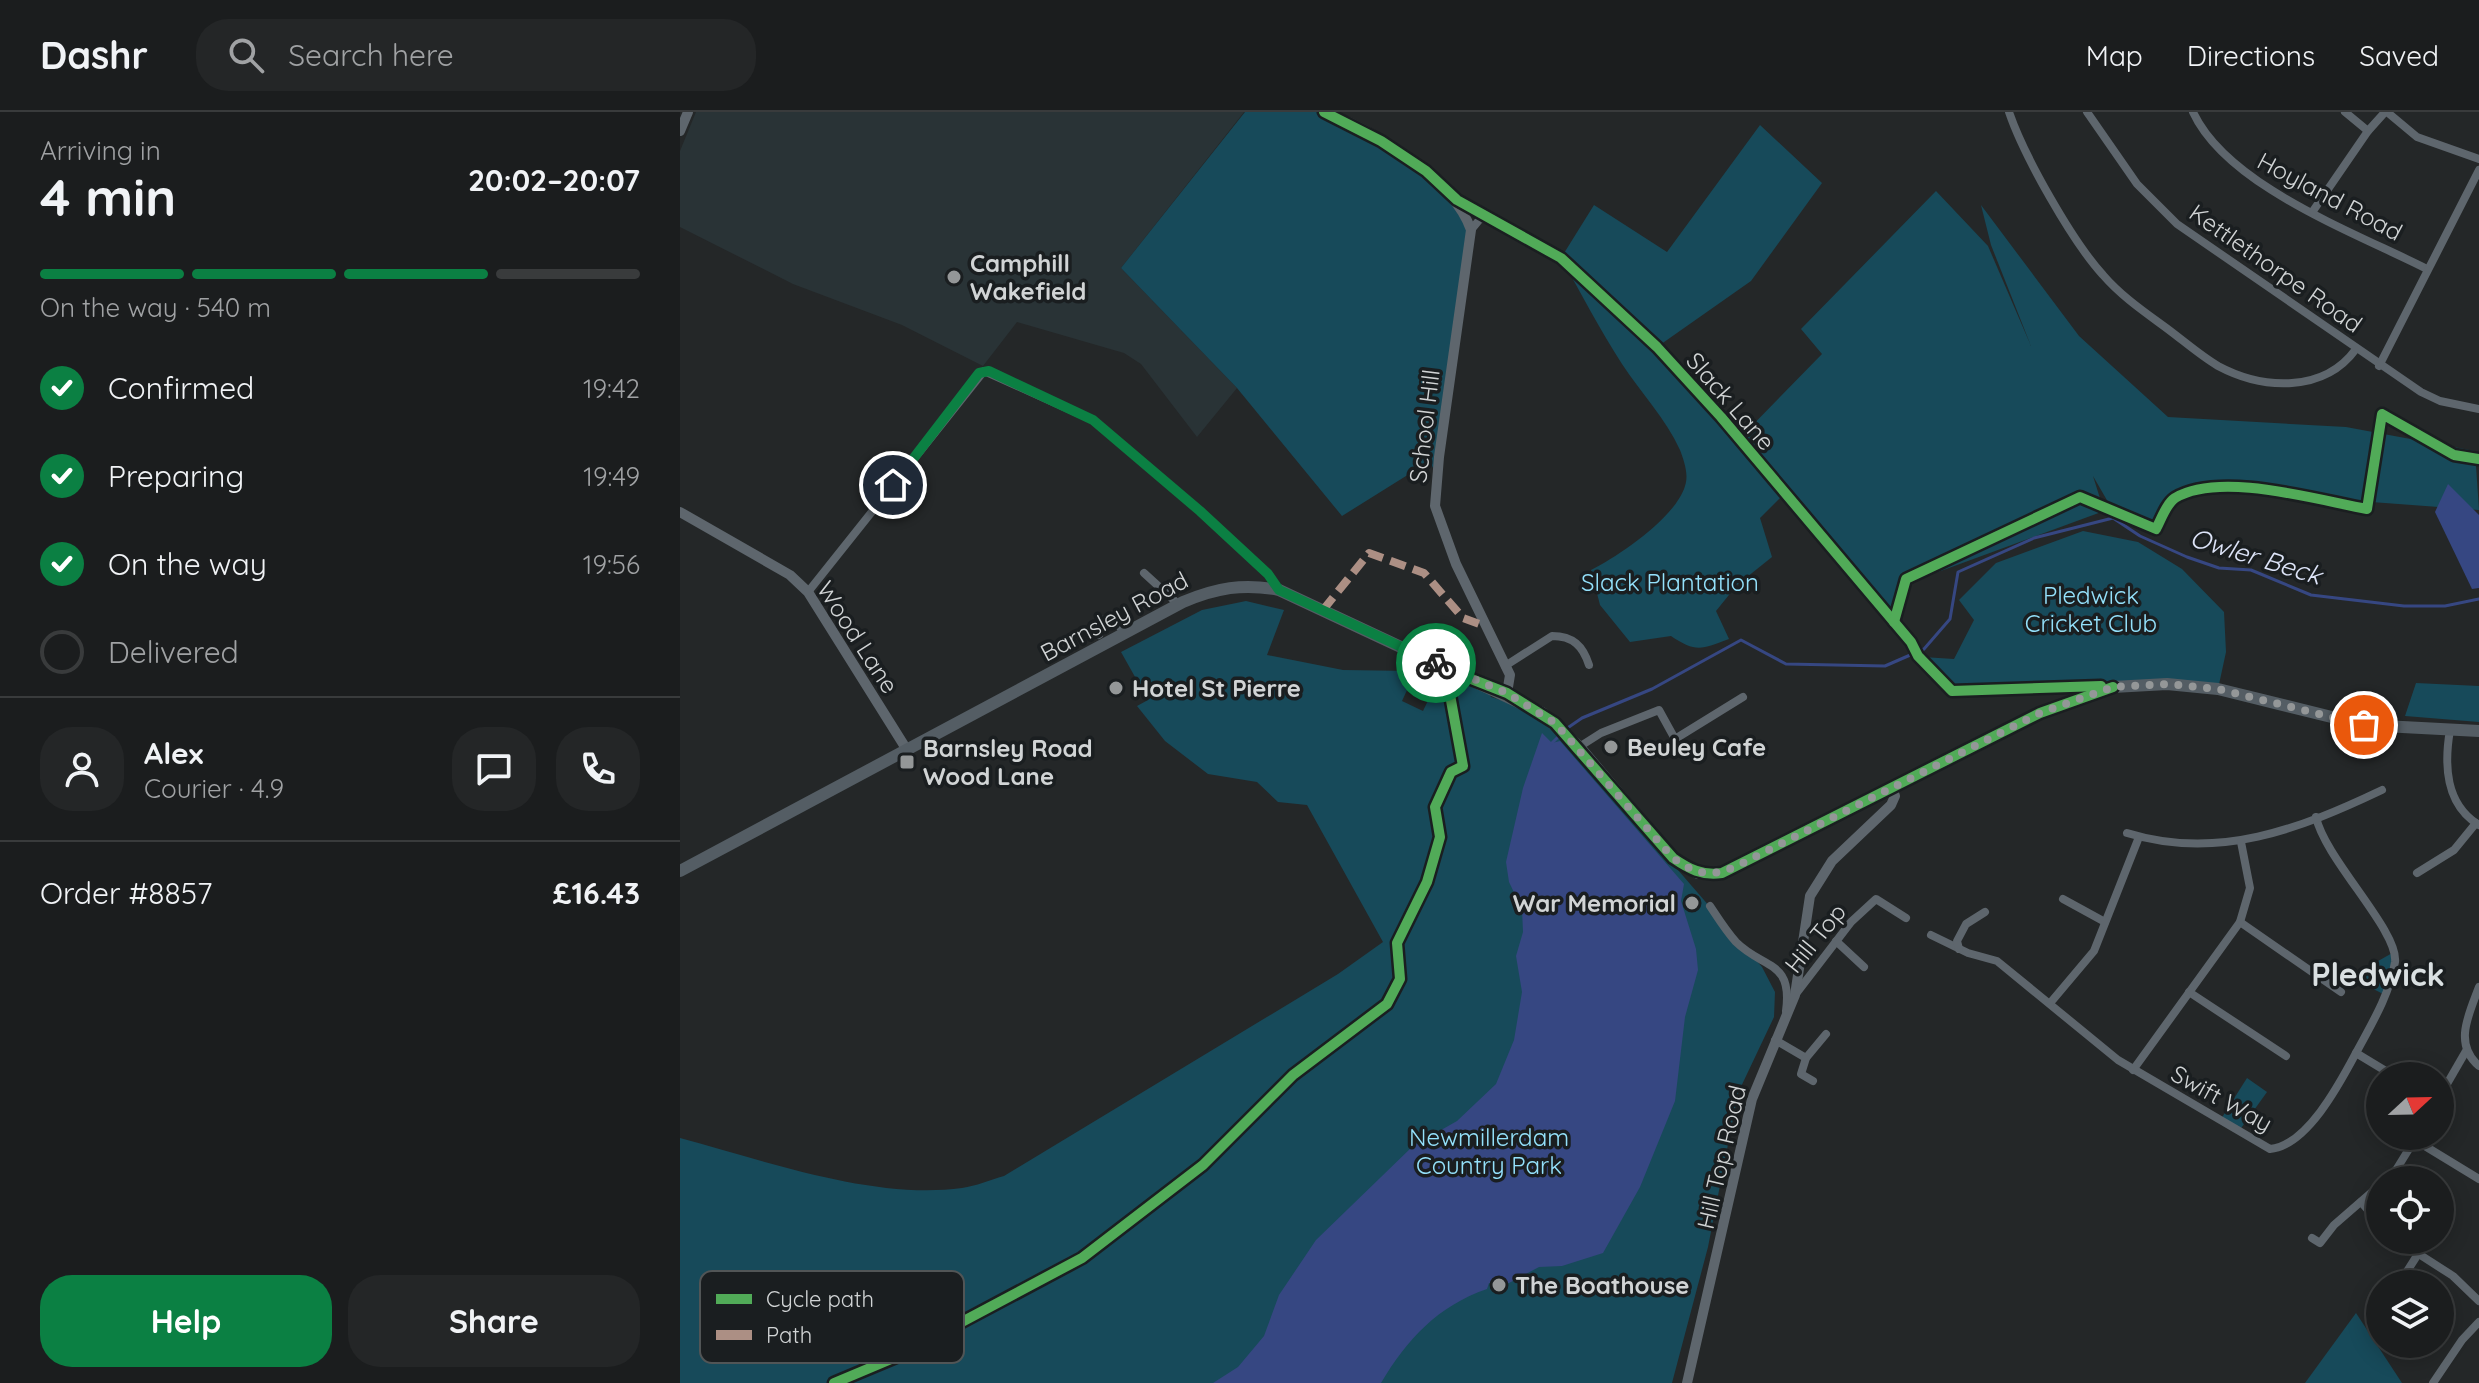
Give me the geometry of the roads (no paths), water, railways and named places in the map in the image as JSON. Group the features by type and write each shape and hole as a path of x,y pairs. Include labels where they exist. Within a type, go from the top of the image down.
{"main road":[{"name":"Barnsley Road","path":"680,871 1178,604 1229,586 1253,585 1279,590 1507,693 1542,713 1579,747 1667,851 1681,863 1705,874 1722,873 2040,713 2113,687 2167,684 2218,689 2364,725 2479,731"}],"street":[{"path":"680,131 688,112"},
{"path":"1324,112 1415,164 1457,200 1471,230 1480,219 1494,217"},
{"path":"2009,112 2025,150 2102,275 2134,304 2216,365 2251,378 2301,383 2331,374 2356,349"},
{"name":"Kettlethorpe Road","path":"2087,112 2129,175 2177,224 2379,366 2440,401 2479,409"},
{"name":"Hoyland Road","path":"2193,112 2210,141 2243,174 2427,269"},
{"path":"2345,112 2368,131"},
{"path":"2313,211 2368,131 2386,112 2417,137 2479,159"},
{"path":"2379,366 2479,170"},
{"name":"Slack Lane","path":"1457,200 1494,217 1561,258 1657,347 1724,420 1911,642"},
{"name":"School Hill","path":"1471,230 1435,506 1456,564 1510,675 1507,693"},
{"path":"808,592 984,371 1093,420 1200,511 1268,574 1279,590"},
{"name":"Wood Lane","path":"680,512 790,575 808,592 907,750"},
{"path":"1144,573 1178,604"},
{"path":"1099,635 1094,625 1112,615 1124,633"},
{"path":"1505,666 1552,636 1572,639 1581,647 1589,666"},
{"path":"1923,657 1952,691 2113,687"},
{"path":"1579,747 1601,733 1659,710 1675,739 1743,697"},
{"path":"2417,873 2454,850 2478,824 2459,808 2449,782 2450,730"},
{"name":"Hill Top Road","path":"1687,1383 1712,1286 1752,1099 1795,995 1810,896 1826,867 1891,805 1895,796 1892,787"},
{"path":"2127,833 2189,846 2241,842 2316,817 2382,790"},
{"path":"2316,817 2319,832 2334,859 2383,928 2395,954 2385,995 2356,1053 2371,1062"},
{"path":"2051,1002 2087,964 2139,837"},
{"path":"2133,1070 2240,922 2250,888 2241,842"},
{"name":"Hill Top","path":"1795,995 1836,941 1876,899 1906,918"},
{"path":"2063,899 2105,922"},
{"path":"2066,915 2072,905"},
{"path":"1710,906 1738,944 1769,962 1784,978 1789,989 1785,1013"},
{"path":"1959,949 1957,941 1966,924 1985,912"},
{"path":"2240,922 2341,992"},
{"name":"Swift Way","path":"1931,935 2005,966 2133,1070 2270,1149 2286,1145 2299,1135 2321,1109 2356,1053"},
{"path":"1836,941 1864,967"},
{"path":"2007,982 2015,973"},
{"path":"2321,995 2329,983"},
{"path":"2479,987 2464,1033 2466,1051 2479,1066"},
{"path":"2189,992 2281,1051"},
{"path":"1813,1081 1801,1074 1806,1058 1826,1034"},
{"path":"1775,1040 1806,1058"},
{"path":"2454,1072 2466,1051"},
{"path":"2434,1150 2479,1179"},
{"path":"2316,1243 2366,1198"},
{"path":"2361,1202 2366,1208"},
{"path":"2408,1270 2418,1254 2453,1276 2479,1301"},
{"path":"2433,1383 2462,1340 2479,1322"}],"water":[{"path":"2448,484 2479,515 2479,588 2472,589 2435,512"},
{"path":"1542,733 1552,743 1560,741 1684,884 1681,901 1696,949 1698,970 1685,1017 1675,1101 1640,1187 1603,1253 1562,1266 1539,1267 1509,1283 1489,1283 1487,1289 1453,1305 1425,1326 1381,1383 1213,1383 1238,1367 1264,1336 1279,1295 1316,1240 1413,1146 1457,1121 1496,1084 1514,1040 1522,992 1516,956 1523,932 1522,909 1509,882 1506,862 1523,788"}],"waterway":[{"name":"Owler Beck","path":"1566,729 1582,718 1652,689 1741,640 1786,664 1885,666 1924,649 1950,619 1958,572 2034,538 2113,518 2140,536 2187,557 2219,568 2251,570 2311,595 2404,606 2445,606 2479,599"},
{"name":"Owler Beck","path":"1552,743 1561,734"}],"place":[{"name":"Camphill Wakefield","path":"954,277"},
{"name":"Hotel St Pierre","path":"1116,688"},
{"name":"Beuley Cafe","path":"1611,747"},
{"name":"Barnsley Road Wood Lane","path":"907,762"},
{"name":"War Memorial","path":"1692,903"},
{"name":"The Boathouse","path":"1499,1285"}],"district":[{"name":"Pledwick","path":"2378,974"}],"park label":[{"name":"Slack Plantation","path":"1670,582"},
{"name":"Pledwick Cricket Club","path":"2091,609"},
{"name":"Newmillerdam Country Park","path":"1489,1151"}]}
